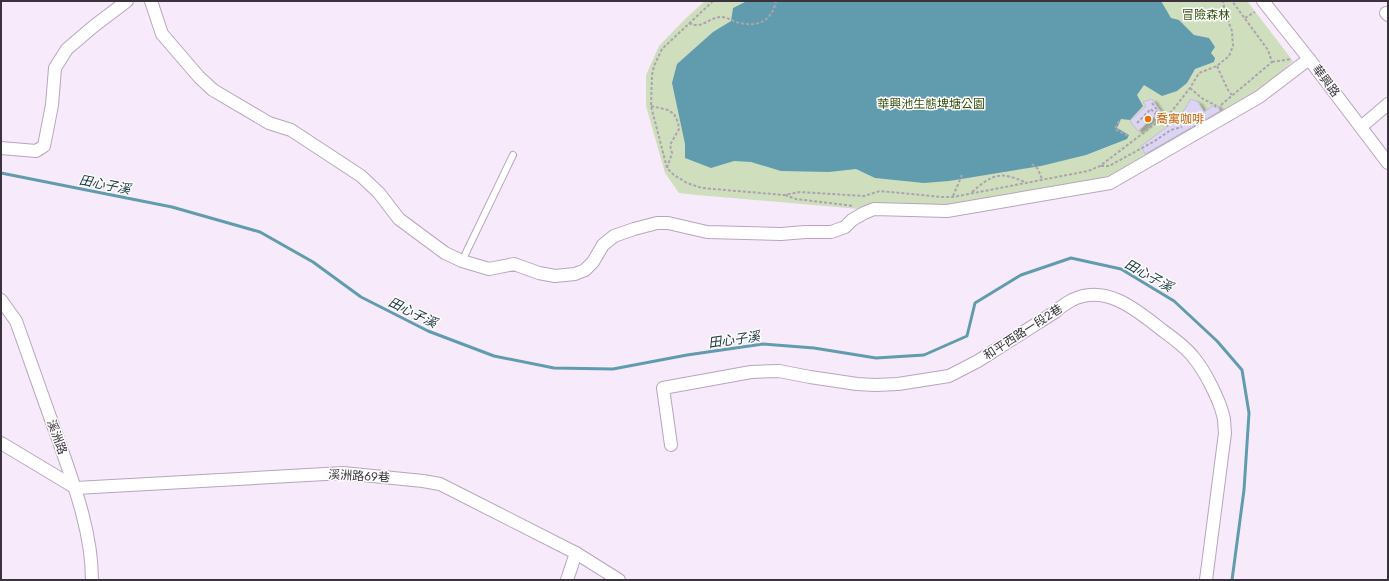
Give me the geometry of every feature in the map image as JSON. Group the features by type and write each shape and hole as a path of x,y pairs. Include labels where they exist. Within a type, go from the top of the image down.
{"street":[{"path":"1,148 36,150 44,146 52,105 55,68 67,49 94,26 128,1"},
{"path":"151,1 162,34 213,90 269,123 291,130 361,176 379,193 399,219 445,253 462,261 489,269 514,264 539,273 555,276 575,274 585,270 593,262 603,245 614,236 634,228 657,223 668,223 707,232 781,234 831,232 845,227 852,220 874,209 947,211 1110,183 1259,97 1309,59"},
{"name":"華興路","path":"1263,1 1388,163"},
{"path":"1361,127 1388,104"},
{"name":"和平西路一段2巷","path":"671,445 663,388 751,372 778,371 826,380 875,385 898,384 949,376 985,357 1055,312 1060,307 1081,296 1101,295 1122,301 1139,312 1186,349 1200,367 1219,402 1224,416 1225,433 1206,580"},
{"name":"溪洲路","path":"1,300 16,321 76,488 92,563 92,580"},
{"path":"1,443 76,488"},
{"name":"溪洲路69巷","path":"76,488 343,473 423,481 440,484 576,553 619,580"},
{"path":"567,580 576,553"}],"lane":[{"path":"462,261 513,155"}],"path":[{"path":"713,1 662,49 652,75 651,106 667,168 674,176 702,188 784,195 796,199 857,207"},
{"path":"689,23 697,26 716,18 723,17 746,25 756,24 762,22 770,15 776,1"},
{"path":"784,195 800,192 864,196 880,192 942,197 953,196 1088,171 1100,166 1172,111 1190,88 1199,73 1217,66 1229,56 1233,46 1232,31 1225,13 1223,1"},
{"path":"1232,1 1268,50 1272,62"},
{"path":"1245,18 1255,12"},
{"path":"1211,112 1272,62 1291,59"},
{"path":"1217,66 1228,90 1232,95"},
{"path":"1190,88 1203,99 1215,105 1216,109"},
{"path":"1152,103 1158,111 1156,114"},
{"path":"651,106 668,110 674,114 678,122 679,129 670,145 672,153 667,168"},
{"path":"1137,123 1151,109 1171,130"},
{"path":"1119,121 1115,129 1128,136"},
{"path":"1100,166 1109,166 1153,142 1171,130 1183,128 1188,124"},
{"path":"1032,164 1038,169 1042,179"},
{"path":"971,192 997,175 1016,178 1025,182"},
{"path":"953,196 962,176"}],"green space":[{"name":"華興池生態埤塘公園","path":"705,1 1247,1 1293,61 1251,96 1123,170 1095,182 951,209 880,205 859,209 697,195 679,193 665,173 646,106 646,75 659,46"}],"water":[{"name":"華興池生態埤塘公園","path":"747,1 1161,1 1171,18 1179,20 1194,35 1209,38 1215,47 1211,53 1215,58 1214,62 1195,69 1187,83 1177,91 1162,96 1144,85 1137,95 1143,106 1130,120 1121,119 1117,128 1129,135 1127,139 1086,155 1041,166 949,181 924,183 875,178 856,169 829,172 781,171 751,162 734,161 711,168 685,158 685,144 672,83 677,64 713,32 731,21 733,8"}],"building":[{"path":"1152,99 1160,111 1138,131 1130,121 1146,106 1143,102"},
{"path":"1191,99 1198,102 1204,112 1216,104 1220,111 1145,154 1141,146 1179,118"}],"waterway":[{"name":"田心子溪","path":"1,173 172,207 260,232 313,262 361,297 428,331 494,356 554,368 613,369 687,355 763,344 814,348 876,358 924,355 967,336 975,303 1021,275 1071,258 1121,269 1174,301 1217,341 1242,370 1249,413 1244,490 1232,580"}],"place":[{"name":"喬寓咖啡","path":"1148,119"}],"park label":[{"name":"冒險森林","path":"1206,15"}]}
